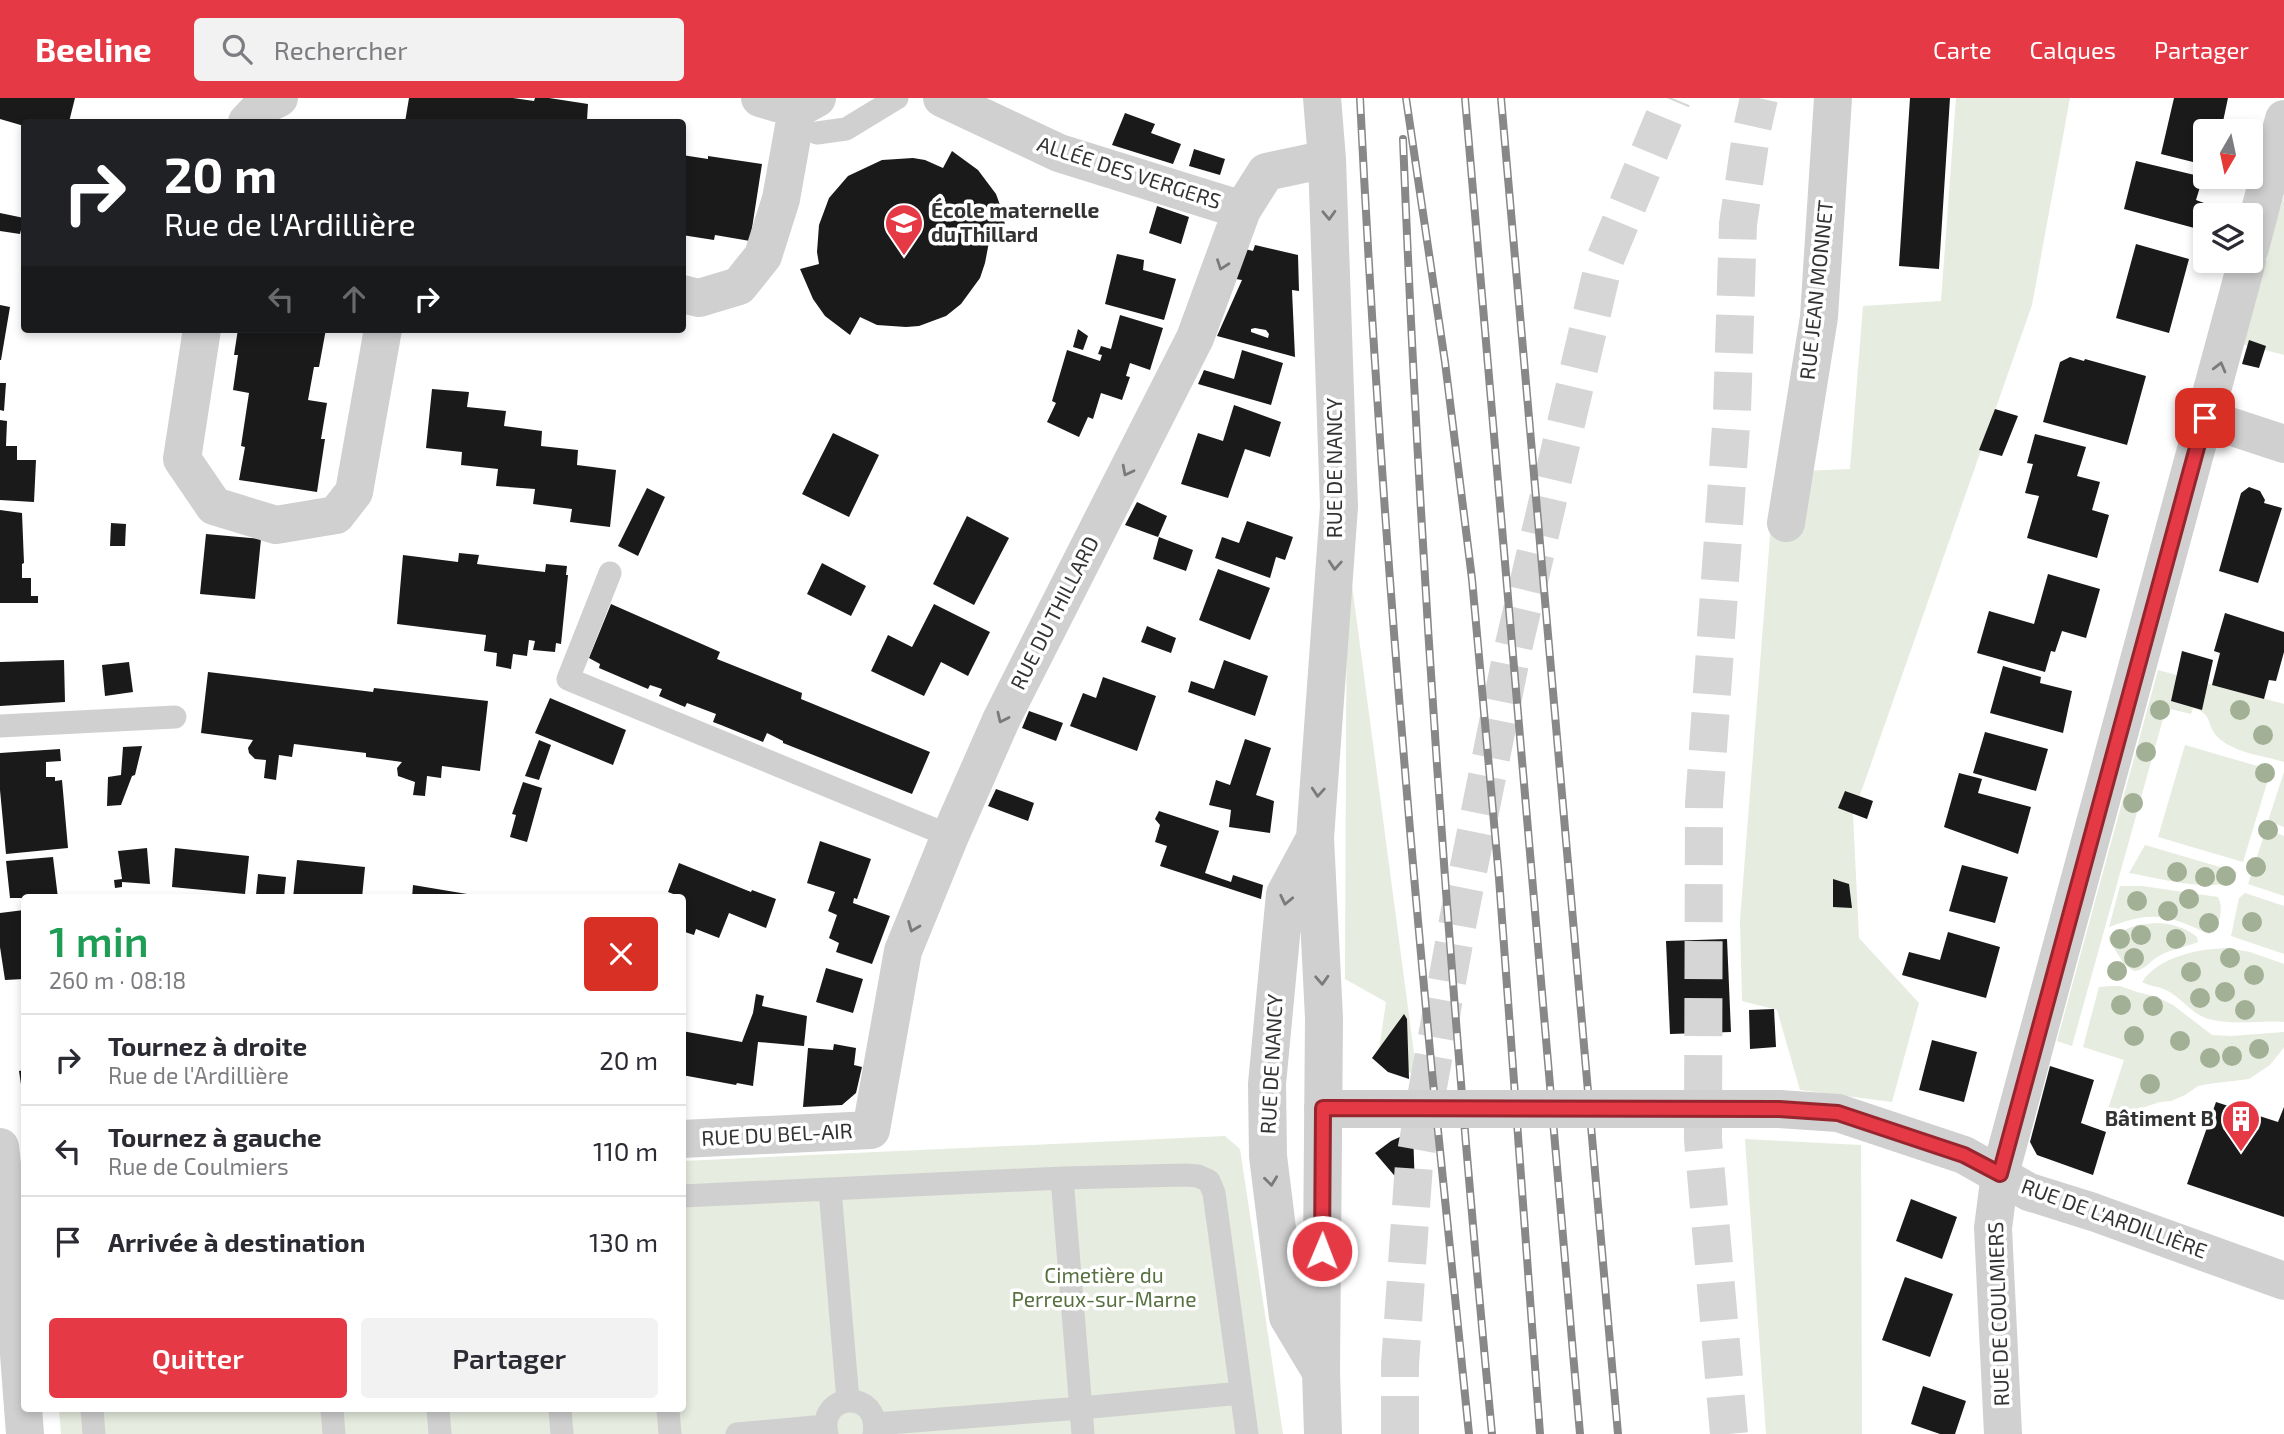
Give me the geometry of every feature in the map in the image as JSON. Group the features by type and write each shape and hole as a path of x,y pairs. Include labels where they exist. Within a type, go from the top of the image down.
{"street":[{"path":"250,119 262,107 279,98"},
{"path":"686,295 699,298 739,286 763,256 810,113 760,98"},
{"name":"ALLÉE DES VERGERS","path":"942,98 1059,153 1242,210"},
{"name":"RUE DE NANCY","path":"1322,98 1327,159 1339,507 1315,838 1324,1018 1321,1372 1323,1434"},
{"name":"RUE JEAN MONNET","path":"1786,523 1819,317 1833,98"},
{"path":"2262,203 2284,119"},
{"name":"RUE DU THILLARD","path":"871,1130 903,951 1002,718 1195,338 1242,210 1266,172 1327,159"},
{"name":"RUE DE COULMIERS","path":"2003,1434 1993,1228 2000,1174 2244,273"},
{"path":"201,333 181,459 214,506 276,525 336,515 354,492 382,333"},
{"path":"2205,418 2284,444"},
{"name":"RUE DE NANCY","path":"1315,838 1285,894 1266,1112 1268,1156 1288,1317 1321,1372"},
{"name":"RUE DE L'ARDILLIÈRE","path":"1323,1108 1779,1109 1838,1113 1964,1155 2029,1192 2093,1212 2284,1281"},
{"name":"RUE DU BEL-AIR","path":"686,1139 871,1130"},
{"path":"0,1147 10,1190 21,1369"},
{"path":"24,1412 25,1434"}],"lane":[{"path":"810,113 846,129 897,98"},
{"path":"610,573 568,679 950,836"},
{"path":"0,726 175,717"},
{"path":"686,1196 1062,1178 1198,1176 1209,1181 1214,1193 1247,1434"},
{"path":"1062,1178 1083,1434"},
{"path":"830,1190 848,1400"},
{"path":"737,1434 826,1430 827,1417 832,1409 848,1400 856,1401 870,1409 875,1429 909,1428 1241,1393"},
{"path":"92,1412 94,1434"},
{"path":"332,1412 334,1434"},
{"path":"438,1412 440,1434"},
{"path":"560,1412 562,1434"},
{"path":"668,1412 670,1434"}],"green space":[{"path":"1956,98 2070,98 2032,305 1853,815 1859,938 1919,1003 1892,1102 1800,1090 1777,1010 1742,1001 1740,921 1775,472 1850,469 1863,306 1941,301"},
{"path":"2284,196 2284,355 2238,343 2260,273 2263,273 2263,263"},
{"path":"1347,547 1417,1076 1378,1057 1386,1002 1345,979"},
{"path":"2158,670 2284,704 2284,762 2227,744 2216,735 2205,714 2200,711 2193,708 2191,714 2166,708 2072,1046 2057,1041"},
{"path":"2185,745 2271,770 2243,862 2158,837"},
{"path":"2284,772 2284,827 2268,821"},
{"path":"2266,829 2284,836 2284,896 2248,884"},
{"path":"2145,845 2237,872 2234,881 2197,885 2129,873"},
{"path":"2120,886 2142,886 2218,897 2220,917 2209,934 2183,922 2160,917 2137,918 2109,927"},
{"path":"2245,893 2284,906 2284,954 2231,936 2239,898"},
{"path":"2156,923 2183,929 2197,937 2198,942 2164,954 2134,971 2124,964 2109,936 2137,925"},
{"path":"2228,948 2250,952 2284,964 2284,1022 2231,1022 2206,1018 2168,991 2142,982 2169,960 2192,952"},
{"path":"2120,986 2157,997 2173,1005 2212,1035 2284,1032 2284,1047 2270,1065 2249,1079 2198,1086 2171,1101 2120,1115 2106,1115 2124,1060 2083,1047 2099,987"},
{"name":"Cimetière du Perreux-sur-Marne","path":"1225,1136 1240,1149 1283,1434 61,1434 59,1412 686,1412 686,1161"},
{"path":"1745,1139 1861,1145 1862,1434 1766,1434"}],"building":[{"path":"0,98 75,98 70,119 21,119 21,125 0,119"},
{"path":"409,98 513,98 534,101 535,98 549,98 588,104 587,119 406,119"},
{"path":"1910,98 1950,98 1939,269 1899,266"},
{"path":"2174,98 2228,98 2224,119 2193,119 2193,162 2161,154"},
{"path":"1125,113 1155,124 1151,133 1181,144 1173,164 1112,145"},
{"path":"1194,149 1225,159 1220,175 1189,166"},
{"path":"952,151 978,170 996,194 1004,216 1006,242 989,242 980,278 961,304 946,316 919,326 906,327 877,325 860,317 850,335 825,316 813,299 800,269 819,264 819,225 829,198 848,176 882,160 913,158 943,168"},
{"path":"686,156 762,164 750,241 715,235 714,240 686,236"},
{"path":"2136,161 2193,175 2193,189 2199,189 2196,200 2204,203 2193,203 2193,228 2124,209"},
{"path":"1157,206 1189,217 1181,244 1149,233"},
{"path":"0,213 21,217 20,234 0,231"},
{"path":"2136,244 2189,259 2169,333 2116,318"},
{"path":"1255,245 1298,255 1299,291 1292,290 1295,357 1217,336 1242,280 1224,277 1237,247 1253,251","holes":["1255,328 1266,330 1268,338 1251,332 1251,329"]},
{"path":"1117,254 1144,260 1143,270 1176,279 1164,320 1105,304"},
{"path":"0,305 10,307 1,360 0,360"},
{"path":"1120,315 1163,328 1150,370 1130,363 1126,376 1130,377 1122,400 1101,393 1093,419 1088,417 1079,437 1047,422 1056,403 1052,401 1067,350 1100,361 1102,355 1098,354 1101,346 1111,349"},
{"path":"1078,329 1088,336 1083,350 1073,347"},
{"path":"237,333 325,333 319,367 314,367 308,400 327,403 317,492 239,480 245,447 241,446 249,393 233,390 238,355 234,355"},
{"path":"2249,340 2266,346 2259,368 2242,364"},
{"path":"1242,350 1283,363 1271,405 1198,384 1204,370 1234,379"},
{"path":"2070,357 2146,376 2127,445 2043,422 2060,362"},
{"path":"0,383 6,383 4,411 0,410"},
{"path":"432,389 469,392 467,407 506,411 504,426 542,431 541,446 578,450 577,465 616,470 610,527 570,522 572,509 533,504 535,489 496,486 498,469 461,465 462,452 426,448"},
{"path":"1234,405 1281,422 1270,457 1245,449 1228,498 1181,484 1198,433 1223,441"},
{"path":"1995,409 2018,416 2002,456 1979,450"},
{"path":"0,420 7,421 6,446 17,446 17,460 36,460 34,502 0,500"},
{"path":"833,433 879,455 849,517 802,494"},
{"path":"2035,434 2086,447 2077,476 2100,482 2092,510 2109,515 2097,558 2027,538 2039,496 2025,493 2033,464 2027,463"},
{"path":"2249,487 2260,491 2264,503 2282,508 2258,583 2219,571 2241,493"},
{"path":"647,488 665,497 638,556 618,546"},
{"path":"1137,502 1167,516 1158,537 1125,525"},
{"path":"0,510 22,513 22,578 31,578 31,596 38,596 38,603 0,603"},
{"path":"967,516 1009,538 974,605 933,584"},
{"path":"1247,521 1293,537 1285,560 1276,557 1270,578 1215,558 1222,537 1239,543"},
{"path":"111,523 126,524 125,546 110,546"},
{"path":"206,534 261,539 255,599 200,594"},
{"path":"1159,537 1193,550 1186,571 1153,559"},
{"path":"459,553 479,555 477,564 545,572 546,564 567,566 561,644 556,643 555,652 533,650 535,641 529,640 527,656 513,654 511,669 496,666 497,653 484,651 486,635 397,624 403,555 458,562"},
{"path":"822,563 866,586 851,616 807,594"},
{"path":"1218,569 1270,588 1250,640 1199,620"},
{"path":"2048,574 2100,589 2086,638 2062,631 2055,652 2051,651 2045,672 1977,653 1989,611 2034,624"},
{"path":"611,604 720,652 717,659 802,693 801,699 930,752 912,794 783,743 767,733 763,742 713,722 716,714 687,703 685,707 659,696 662,689 650,685 648,689 599,668 600,664 589,658"},
{"path":"934,604 990,632 968,676 941,662 924,696 871,671 888,635 912,647"},
{"path":"2225,613 2284,632 2284,652 2276,681 2269,680 2264,699 2212,685 2220,653 2214,651"},
{"path":"1147,626 1176,638 1171,653 1141,642"},
{"path":"2182,651 2213,660 2202,710 2171,701"},
{"path":"64,660 65,702 0,706 0,662"},
{"path":"1224,660 1268,676 1255,716 1188,692 1191,681 1214,689"},
{"path":"129,662 133,692 105,696 102,665"},
{"path":"2003,666 2041,677 2040,683 2072,691 2063,733 1990,713"},
{"path":"208,672 373,692 374,688 488,701 480,771 442,766 441,778 427,776 425,796 413,795 415,782 398,776 397,768 402,762 366,757 366,753 294,744 292,757 279,755 276,780 264,778 266,760 255,759 249,753 248,748 253,740 201,733"},
{"path":"1103,677 1156,696 1137,751 1070,726 1083,693 1096,698"},
{"path":"550,698 626,730 613,765 535,733"},
{"path":"1029,711 1063,723 1056,741 1022,728"},
{"path":"1985,732 2048,749 2036,791 1973,773"},
{"path":"1245,739 1271,748 1256,795 1274,801 1270,833 1229,827 1231,810 1209,805 1216,780 1230,785"},
{"path":"539,740 551,745 539,780 525,776"},
{"path":"142,746 135,775 132,776 121,805 107,806 108,777 121,775 123,747"},
{"path":"60,749 61,761 46,762 46,777 55,777 55,781 62,780 68,848 6,854 0,790 0,753"},
{"path":"1959,773 1982,779 1978,793 2031,807 2018,854 1944,827"},
{"path":"523,782 542,788 527,842 510,837 516,815 512,814"},
{"path":"996,789 1034,803 1028,821 988,806"},
{"path":"1845,791 1873,801 1867,819 1838,808"},
{"path":"1159,811 1219,831 1205,873 1231,882 1233,875 1263,885 1261,899 1160,866 1167,846 1155,842 1160,825 1155,819"},
{"path":"820,841 871,859 857,899 854,898 853,903 890,916 872,964 836,952 839,943 829,938 837,915 828,911 835,892 807,883"},
{"path":"147,848 150,884 122,882 122,887 115,888 114,880 122,879 118,851"},
{"path":"175,848 249,856 245,894 172,887"},
{"path":"53,857 58,894 21,894 21,898 10,898 6,861"},
{"path":"297,860 365,867 362,894 293,894"},
{"path":"679,863 751,892 752,890 776,899 766,928 729,913 719,938 696,929 694,935 686,932 686,894 668,892"},
{"path":"1962,865 2008,877 1995,923 1949,911"},
{"path":"258,874 286,877 284,894 256,894"},
{"path":"1833,879 1849,884 1852,908 1833,907"},
{"path":"413,885 467,894 412,894"},
{"path":"21,910 21,979 5,980 0,947 0,913"},
{"path":"1948,932 2000,947 1986,998 1902,975 1909,952 1940,960"},
{"path":"1727,939 1731,1032 1670,1034 1666,941"},
{"path":"826,968 863,979 853,1013 816,1002"},
{"path":"756,994 764,996 762,1006 807,1016 804,1046 758,1042 753,1086 686,1076 686,1032 742,1042 753,1013"},
{"path":"1774,1009 1776,1047 1750,1049 1749,1010"},
{"path":"1404,1014 1407,1019 1409,1079 1388,1072 1372,1058"},
{"path":"1932,1040 1977,1052 1964,1102 1919,1090"},
{"path":"834,1044 856,1048 854,1065 862,1067 856,1093 842,1105 803,1107 808,1048 833,1050"},
{"path":"2050,1066 2094,1080 2081,1123 2106,1132 2093,1175 2037,1155 2030,1142"},
{"name":"Bâtiment B","path":"2216,1102 2278,1122 2284,1107 2284,1217 2187,1184"},
{"path":"1413,1131 1415,1189 1412,1196 1375,1153 1391,1141"},
{"path":"1911,1199 1957,1217 1942,1259 1896,1241"},
{"path":"1905,1277 1953,1294 1930,1357 1882,1340"},
{"path":"1923,1386 1966,1401 1955,1434 1940,1434 1911,1424"}],"tunnel":[{"path":"1400,1434 1400,1364 1414,1164 1458,921 1512,653 1604,262 1672,98"},
{"path":"1729,1434 1703,1140 1704,804 1732,412 1738,224 1759,98"}],"railway":[{"path":"1360,98 1400,707 1432,1072 1469,1434"},
{"path":"1406,98 1445,362 1472,579 1499,878 1540,1434"},
{"path":"1465,98 1580,1434"},
{"path":"1501,98 1618,1434"},
{"path":"1403,139 1418,463 1438,787 1492,1434"}],"place":[{"name":"École maternelle du Thillard","path":"904,257"},
{"name":"Bâtiment B","path":"2241,1153"}],"route":[{"path":"1322,1251 1323,1108 1779,1109 1838,1113 1964,1155 2000,1174 2205,418"}]}
